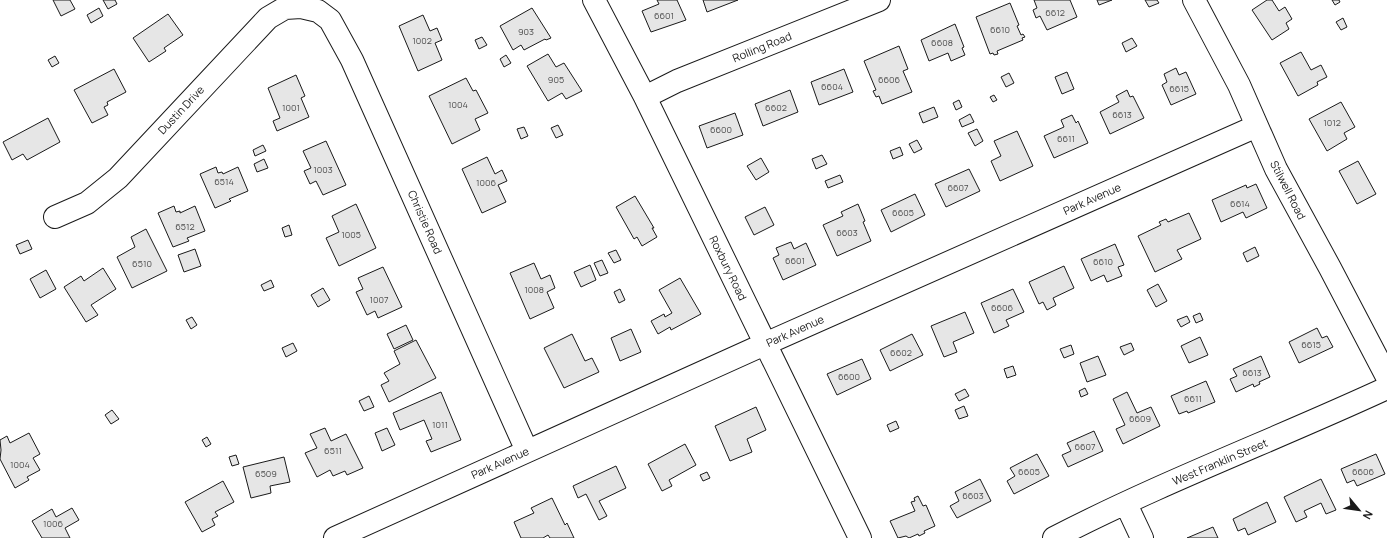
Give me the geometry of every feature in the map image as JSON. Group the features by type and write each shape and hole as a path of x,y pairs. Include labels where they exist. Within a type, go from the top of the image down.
{"street":[{"name":"Roxbury Road","path":"594,0 645,97 860,538"},
{"name":"Rolling Road","path":"645,97 677,81 879,0"},
{"name":"Stilwell Road","path":"1194,0 1239,85 1276,169 1330,268 1387,378"},
{"name":"Dustin Drive","path":"55,218 87,202 118,178 268,18 285,8 307,8"},
{"name":"Christie Road","path":"307,8 318,11 330,20 352,60 528,451"},
{"name":"Park Avenue","path":"335,538 765,344 1257,126"},
{"name":"West Franklin Street","path":"1054,538 1126,504 1387,388"},
{"path":"1126,504 1142,538"}],"building":[{"path":"53,0 70,0 75,9 61,16"},
{"path":"103,0 115,0 117,4 108,9"},
{"path":"657,0 677,0 686,20 651,32 642,11 659,4"},
{"path":"703,0 738,0 707,12"},
{"path":"1034,0 1070,0 1077,17 1047,30 1040,16 1036,18 1033,10 1037,8"},
{"path":"1097,0 1112,0 1099,5"},
{"path":"1145,0 1157,0 1159,3 1149,7"},
{"path":"1267,0 1272,0 1279,11 1285,7 1292,19 1286,23 1289,29 1272,40 1252,10"},
{"path":"1332,0 1339,0 1340,2 1335,5"},
{"path":"1010,3 1019,25 1017,26 1021,35 1023,34 1025,37 1022,38 1023,40 997,51 998,54 990,54 976,17"},
{"path":"99,8 103,16 91,23 87,15"},
{"path":"532,8 551,38 545,39 524,50 521,45 513,50 500,26"},
{"path":"168,14 183,35 164,48 166,51 149,62 133,38"},
{"path":"423,15 430,31 437,28 442,40 435,43 442,60 418,71 399,26"},
{"path":"1343,18 1347,27 1341,30 1336,22"},
{"path":"955,24 964,47 962,48 965,55 951,61 948,53 929,61 921,40"},
{"path":"482,37 487,45 479,49 475,40"},
{"path":"1132,38 1137,46 1126,52 1122,43"},
{"path":"899,46 908,69 903,71 912,92 882,104 879,96 876,97 873,91 876,90 864,61"},
{"path":"1301,52 1311,70 1321,65 1327,77 1317,82 1318,85 1298,96 1280,63"},
{"path":"548,54 556,67 564,63 582,91 566,99 562,93 548,101 527,66"},
{"path":"506,55 511,63 504,67 500,59"},
{"path":"55,56 59,63 52,67 48,60"},
{"path":"1176,68 1179,75 1186,72 1196,94 1171,105 1162,85 1167,82 1164,74"},
{"path":"114,69 126,92 107,102 108,105 104,107 108,115 92,123 74,90"},
{"path":"844,69 853,92 819,105 811,82"},
{"path":"1067,72 1074,89 1062,94 1055,77"},
{"path":"1009,73 1014,83 1006,87 1001,77"},
{"path":"296,75 305,96 301,98 309,117 277,131 273,121 280,118 268,88"},
{"path":"466,78 473,91 476,90 488,113 475,119 480,130 452,144 429,96"},
{"path":"790,90 798,112 763,126 755,104"},
{"path":"1127,90 1130,97 1133,96 1144,118 1110,134 1100,112 1119,102 1116,96"},
{"path":"994,95 997,100 993,102 990,97"},
{"path":"959,100 962,107 956,110 953,103"},
{"path":"1341,102 1355,127 1344,133 1347,139 1327,151 1309,119"},
{"path":"934,107 938,117 923,123 919,113"},
{"path":"735,113 743,135 707,148 699,126"},
{"path":"970,114 974,122 962,127 959,120"},
{"path":"1072,115 1076,123 1078,121 1088,143 1054,158 1044,136 1064,127 1061,120"},
{"path":"48,118 60,142 27,160 23,154 12,160 3,142"},
{"path":"558,125 563,135 556,138 551,128"},
{"path":"524,127 528,136 521,139 517,129"},
{"path":"977,129 983,141 975,146 968,133"},
{"path":"1017,131 1033,166 1000,181 991,161 1001,156 994,141"},
{"path":"917,140 922,149 914,153 909,144"},
{"path":"326,141 346,185 323,195 316,181 310,184 304,171 311,168 303,151"},
{"path":"263,145 266,151 255,156 253,150"},
{"path":"900,147 903,155 893,159 890,151"},
{"path":"822,155 827,164 816,169 812,159"},
{"path":"487,157 495,174 502,170 507,181 498,185 506,202 482,213 462,169"},
{"path":"761,158 769,172 756,180 747,166"},
{"path":"264,159 268,168 257,172 254,164"},
{"path":"1358,161 1376,194 1357,204 1339,171"},
{"path":"216,167 218,173 222,172 223,174 238,167 248,191 229,199 231,201 215,208 200,174"},
{"path":"969,169 980,191 946,207 935,184"},
{"path":"840,175 843,182 828,188 825,181"},
{"path":"1256,184 1267,208 1246,218 1243,212 1221,222 1212,200 1246,185 1247,188"},
{"path":"915,194 925,215 891,232 881,210"},
{"path":"635,196 654,228 652,228 657,237 642,246 637,237 634,239 616,207"},
{"path":"356,204 376,248 339,266 326,238 339,232 332,216"},
{"path":"858,204 865,221 863,222 871,241 837,256 823,225 843,216 841,212"},
{"path":"174,206 176,212 180,211 180,213 195,206 205,231 187,238 189,241 173,247 158,213"},
{"path":"765,207 774,225 754,235 745,217"},
{"path":"1189,213 1201,239 1177,250 1182,259 1155,272 1138,236 1161,225 1159,222 1166,219 1168,222"},
{"path":"289,225 292,235 285,237 282,228"},
{"path":"146,229 167,271 132,288 117,257 135,247 131,237"},
{"path":"28,240 32,249 20,254 16,245"},
{"path":"791,242 794,249 806,243 816,265 783,280 773,258 779,255 776,248"},
{"path":"1115,244 1124,265 1118,267 1122,276 1107,282 1104,275 1091,281 1081,259"},
{"path":"1255,247 1259,256 1247,262 1243,253"},
{"path":"195,249 201,266 184,272 178,255"},
{"path":"616,250 621,260 614,263 608,253"},
{"path":"602,260 608,273 600,276 594,263"},
{"path":"534,263 541,279 550,275 555,288 547,292 554,308 530,319 510,273"},
{"path":"590,265 596,280 581,287 574,272"},
{"path":"1064,266 1074,288 1053,298 1056,305 1047,310 1043,302 1039,304 1029,282"},
{"path":"383,267 402,307 378,318 375,311 367,315 356,292 363,289 358,278"},
{"path":"103,268 116,289 91,305 98,315 86,322 64,287 81,276 84,281"},
{"path":"46,270 56,289 40,298 30,279"},
{"path":"680,278 701,314 671,330 670,327 658,334 651,321 664,314 665,317 672,313 659,290"},
{"path":"271,280 274,287 264,291 261,285"},
{"path":"1158,284 1167,301 1156,307 1147,290"},
{"path":"323,288 330,300 318,307 311,295"},
{"path":"620,289 625,300 619,303 614,292"},
{"path":"1013,289 1024,312 1006,320 1009,326 994,333 981,303"},
{"path":"965,312 974,333 953,342 957,352 944,357 931,326"},
{"path":"1200,313 1203,320 1196,323 1193,316"},
{"path":"1187,316 1190,322 1181,327 1177,320"},
{"path":"192,317 197,325 191,329 186,320"},
{"path":"406,325 413,340 394,349 387,334"},
{"path":"1317,328 1322,338 1327,336 1333,347 1299,363 1289,342"},
{"path":"631,329 641,352 620,361 611,338"},
{"path":"572,334 585,361 592,358 599,372 564,388 544,348"},
{"path":"912,334 923,355 890,371 880,350"},
{"path":"1200,337 1208,355 1189,363 1181,346"},
{"path":"416,340 436,378 389,402 381,385 389,381 384,373 400,364 394,351"},
{"path":"293,343 297,351 286,357 282,348"},
{"path":"1131,343 1134,350 1124,355 1120,347"},
{"path":"1071,345 1074,354 1064,358 1060,349"},
{"path":"1098,356 1106,375 1087,382 1080,363"},
{"path":"1261,356 1270,377 1259,382 1260,384 1254,387 1253,384 1236,392 1230,379 1237,376 1233,369"},
{"path":"862,359 871,379 837,395 827,374"},
{"path":"1013,366 1016,375 1007,378 1004,369"},
{"path":"1206,381 1215,402 1188,413 1187,411 1179,414 1171,396"},
{"path":"1085,388 1088,394 1081,397 1079,391"},
{"path":"965,389 969,396 959,401 955,394"},
{"path":"441,392 461,440 431,452 426,441 432,439 424,420 400,430 393,413"},
{"path":"1127,392 1137,413 1151,407 1160,426 1123,444 1116,429 1125,425 1113,399"},
{"path":"369,396 374,407 364,411 359,401"},
{"path":"964,406 968,416 959,419 955,410"},
{"path":"756,407 766,430 747,439 752,452 730,461 715,426"},
{"path":"112,410 119,419 111,424 105,415"},
{"path":"896,421 899,428 890,432 887,425"},
{"path":"325,428 331,441 346,434 363,468 347,475 345,471 333,476 330,470 317,477 305,453 317,448 310,434"},
{"path":"387,428 395,445 382,451 375,433"},
{"path":"1094,431 1103,451 1068,467 1062,455 1071,451 1067,443"},
{"path":"29,433 40,454 33,458 40,470 27,477 29,480 15,488 0,459 0,440 7,436 10,443"},
{"path":"207,437 211,444 206,447 202,440"},
{"path":"685,444 696,465 669,480 672,486 662,491 648,464"},
{"path":"1037,454 1049,476 1014,494 1007,481 1015,476 1010,468"},
{"path":"1376,454 1385,474 1357,486 1354,480 1347,483 1341,469"},
{"path":"236,455 239,464 232,466 229,457"},
{"path":"284,457 290,482 270,486 271,493 251,498 243,467"},
{"path":"616,466 626,488 599,501 607,516 599,520 586,494 578,498 573,486"},
{"path":"707,472 710,478 703,481 700,475"},
{"path":"980,479 991,501 957,518 950,506 959,501 955,492"},
{"path":"1321,479 1336,510 1326,514 1321,503 1304,511 1307,517 1296,522 1284,497"},
{"path":"223,481 234,502 215,512 218,516 212,519 215,525 202,532 185,502"},
{"path":"918,496 923,506 926,505 935,526 924,531 925,533 919,536 918,534 909,538 906,536 898,538 890,521 915,511 911,502 915,501 914,498"},
{"path":"552,498 565,525 567,523 574,538 550,538 548,535 543,538 521,538 514,522 534,513 531,508"},
{"path":"1267,502 1276,522 1248,535 1245,528 1238,531 1233,519"},
{"path":"72,508 79,520 65,528 70,538 42,538 32,521 52,509 56,517"},
{"path":"1213,527 1218,538 1187,538"}]}
